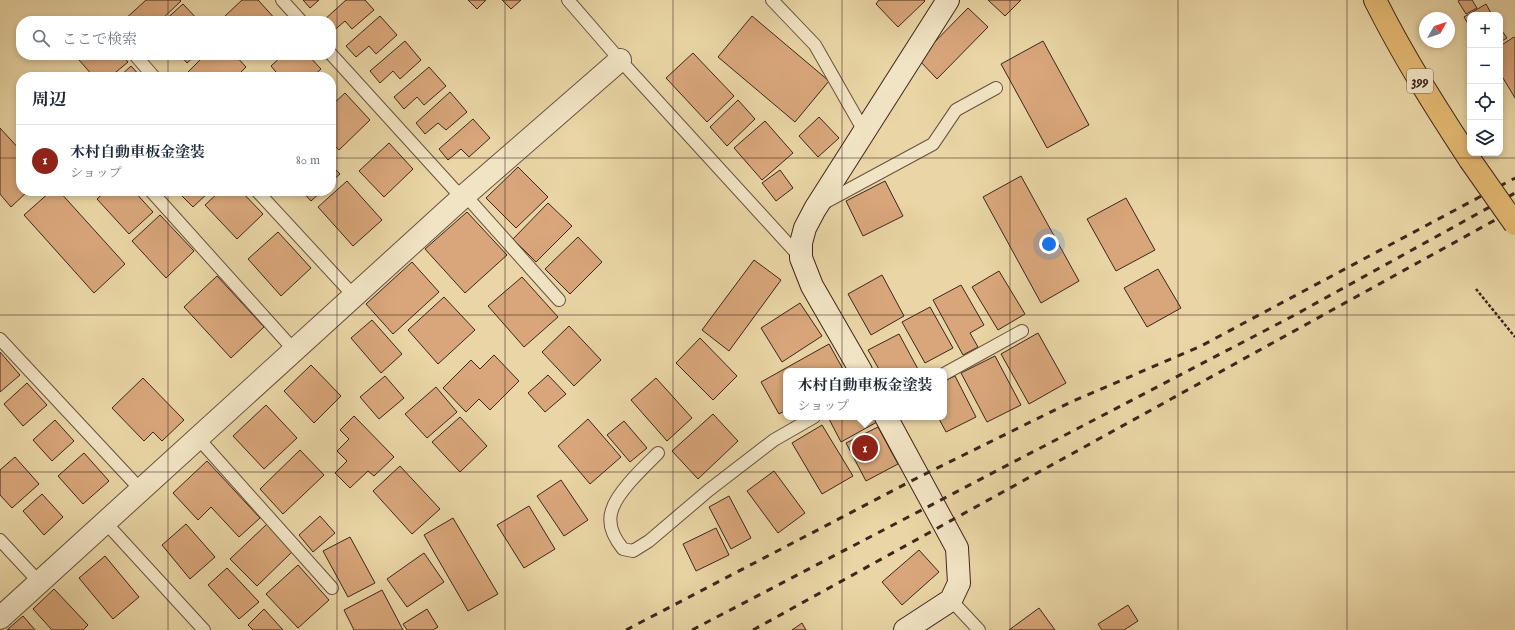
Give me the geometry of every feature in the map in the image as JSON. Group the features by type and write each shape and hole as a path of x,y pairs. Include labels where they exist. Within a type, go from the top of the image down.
{"highway":[{"name":"399","path":"1376,0 1388,25 1428,96 1470,160 1515,224"}],"street":[{"path":"859,368 812,286 801,258 801,244 805,228 817,207 948,0"},
{"path":"0,618 463,197 620,60"},
{"path":"888,420 957,548 959,583 951,600 905,630"}],"lane":[{"path":"282,0 296,16"},
{"path":"568,0 620,60 801,258"},
{"path":"772,0 815,45 864,131"},
{"path":"336,59 559,300"},
{"path":"139,60 150,72"},
{"path":"817,207 933,144 956,110 996,88"},
{"path":"155,196 294,350"},
{"path":"262,196 354,296"},
{"path":"947,372 1022,330"},
{"path":"0,339 141,490"},
{"path":"658,453 627,486 615,501 611,511 611,527 613,534 623,549 632,550 649,541 709,490 774,440 809,420"},
{"path":"198,438 332,588"},
{"path":"105,522 204,630"},
{"path":"0,540 39,582"},
{"path":"951,600 979,630"}],"path":[{"path":"1476,289 1515,337"}],"building":[{"path":"146,0 181,1 165,16 128,16"},
{"path":"242,0 258,0 272,16 225,16"},
{"path":"303,0 319,0 310,8"},
{"path":"346,0 365,0 374,10 352,29 345,21 336,29 336,16 328,16"},
{"path":"468,0 486,0 477,9"},
{"path":"502,0 521,0 511,9"},
{"path":"879,0 925,1 898,27 876,4"},
{"path":"988,0 1021,0 1005,16"},
{"path":"1472,0 1477,8 1467,12 1466,14 1458,1"},
{"path":"183,4 194,16 170,16"},
{"path":"1486,4 1490,12 1472,12"},
{"path":"968,8 988,27 937,79 918,59"},
{"path":"1467,15 1467,22 1464,17"},
{"path":"380,16 397,35 376,54 369,46 356,57 346,46"},
{"path":"752,16 829,81 795,122 718,57"},
{"path":"1503,32 1507,38 1503,40"},
{"path":"1514,37 1515,38 1515,98 1503,78 1503,44"},
{"path":"405,41 421,60 400,79 393,71 380,83 370,71"},
{"path":"1043,41 1089,125 1047,148 1001,64"},
{"path":"693,53 734,96 707,122 666,78"},
{"path":"79,60 126,60 128,62 116,72 90,72"},
{"path":"200,60 240,60 246,67 241,72 188,72"},
{"path":"278,60 313,60 321,69 318,72 276,72 271,66"},
{"path":"131,66 136,72 124,72"},
{"path":"429,67 446,86 424,105 417,97 404,109 394,97"},
{"path":"450,92 467,112 446,130 438,123 425,134 416,123"},
{"path":"345,93 370,120 339,150 336,147 336,101"},
{"path":"738,100 755,119 727,146 710,127"},
{"path":"819,117 839,138 818,157 799,136"},
{"path":"473,119 490,138 469,157 461,149 448,160 439,149"},
{"path":"765,121 793,153 762,180 734,148"},
{"path":"0,128 16,146 16,196 23,196 11,207 0,194"},
{"path":"389,143 413,169 384,197 359,171"},
{"path":"518,167 548,197 516,228 486,198"},
{"path":"336,170 340,174 336,178"},
{"path":"780,170 793,188 776,201 762,183"},
{"path":"1021,176 1079,281 1041,303 983,197"},
{"path":"347,181 382,220 353,246 318,207 330,196 336,196 336,191"},
{"path":"885,181 903,216 863,236 846,201"},
{"path":"45,196 64,196 125,264 94,293 24,215"},
{"path":"100,196 139,196 153,212 129,234 97,199"},
{"path":"182,196 205,196 193,207"},
{"path":"215,196 246,196 263,214 237,239 205,205"},
{"path":"306,196 316,196 311,201"},
{"path":"1126,198 1155,250 1116,271 1087,219"},
{"path":"548,203 572,226 536,262 513,239"},
{"path":"467,212 507,255 465,293 425,249"},
{"path":"160,215 194,251 166,278 132,241"},
{"path":"278,232 311,268 281,296 248,259"},
{"path":"578,237 602,262 570,294 545,269"},
{"path":"754,260 781,280 729,351 702,330"},
{"path":"412,262 439,292 393,334 366,304"},
{"path":"1158,269 1181,308 1147,327 1124,288"},
{"path":"999,271 1025,314 998,330 972,287"},
{"path":"882,275 904,316 871,335 848,294"},
{"path":"217,276 264,327 231,358 184,307"},
{"path":"522,277 558,317 524,347 488,306"},
{"path":"961,285 984,325 970,333 978,347 963,355 933,300"},
{"path":"444,297 475,330 438,364 408,330"},
{"path":"800,303 822,336 782,362 761,328"},
{"path":"930,307 953,348 925,363 902,322"},
{"path":"372,320 402,354 381,373 351,338"},
{"path":"569,326 601,360 574,386 542,352"},
{"path":"1038,333 1066,383 1029,404 1001,354"},
{"path":"899,334 917,368 878,368 868,350"},
{"path":"700,338 737,376 713,400 676,363"},
{"path":"829,344 842,368 786,368"},
{"path":"0,352 20,375 0,392"},
{"path":"494,355 519,381 490,410 479,399 466,412 443,388 471,360 480,369"},
{"path":"995,356 1021,405 987,422 961,373"},
{"path":"311,365 341,396 314,423 284,391"},
{"path":"783,370 783,412 779,414 761,382"},
{"path":"548,375 566,394 545,412 528,393"},
{"path":"385,376 404,398 379,419 360,397"},
{"path":"955,376 976,417 946,432 940,420 947,420 947,380"},
{"path":"143,378 184,420 162,441 153,432 144,441 112,408"},
{"path":"656,378 692,418 667,441 631,400"},
{"path":"27,383 47,405 23,426 4,404"},
{"path":"436,387 457,412 427,438 405,414"},
{"path":"266,405 297,438 264,469 233,436"},
{"path":"713,414 738,441 698,479 672,451"},
{"path":"354,416 394,457 374,476 368,471 350,488 335,473 347,461 337,451 349,439 340,430"},
{"path":"460,417 487,446 460,472 432,442"},
{"path":"588,419 621,457 590,484 558,446"},
{"path":"55,420 74,441 52,461 33,440"},
{"path":"830,420 876,420 877,422 841,442"},
{"path":"624,421 647,448 630,462 607,435"},
{"path":"822,425 853,476 822,494 792,443"},
{"path":"878,427 898,464 866,481 846,443"},
{"path":"300,450 324,475 283,514 260,489"},
{"path":"84,453 109,481 83,504 58,476"},
{"path":"15,457 39,484 12,508 0,495 0,470"},
{"path":"207,461 260,518 239,537 211,507 198,520 173,493"},
{"path":"400,466 440,509 412,534 373,491"},
{"path":"774,471 805,513 778,533 747,491"},
{"path":"561,480 588,520 564,536 537,496"},
{"path":"42,494 63,517 44,535 23,511"},
{"path":"729,496 751,538 731,549 709,507"},
{"path":"529,506 555,549 524,568 497,525"},
{"path":"320,516 335,533 313,552 299,535"},
{"path":"453,518 498,594 468,611 424,535"},
{"path":"186,524 215,557 190,579 162,545"},
{"path":"267,524 293,551 257,586 230,559"},
{"path":"716,528 729,555 696,571 683,544"},
{"path":"350,537 375,583 348,597 323,551"},
{"path":"919,550 939,572 902,605 882,582"},
{"path":"424,553 444,582 407,607 387,579"},
{"path":"105,556 139,597 113,619 79,578"},
{"path":"298,565 329,600 298,628 266,594"},
{"path":"227,568 259,602 239,619 208,585"},
{"path":"54,589 88,625 83,630 52,630 33,609"},
{"path":"382,590 403,630 354,630 344,610"},
{"path":"1128,605 1138,621 1124,630 1102,630 1098,624"},
{"path":"1039,608 1055,630 1009,630"},
{"path":"264,609 283,630 253,630 248,625"},
{"path":"427,609 438,627 433,630 407,630 403,624"},
{"path":"23,616 35,630 7,630"},
{"path":"802,623 806,630 792,630"}],"railway":[{"path":"626,630 919,477 1071,402 1201,346 1515,178"},
{"path":"692,630 1291,317 1515,193"},
{"path":"753,630 1515,209"}],"place":[{"name":"木村自動車板金塗装","path":"865,448"}]}
